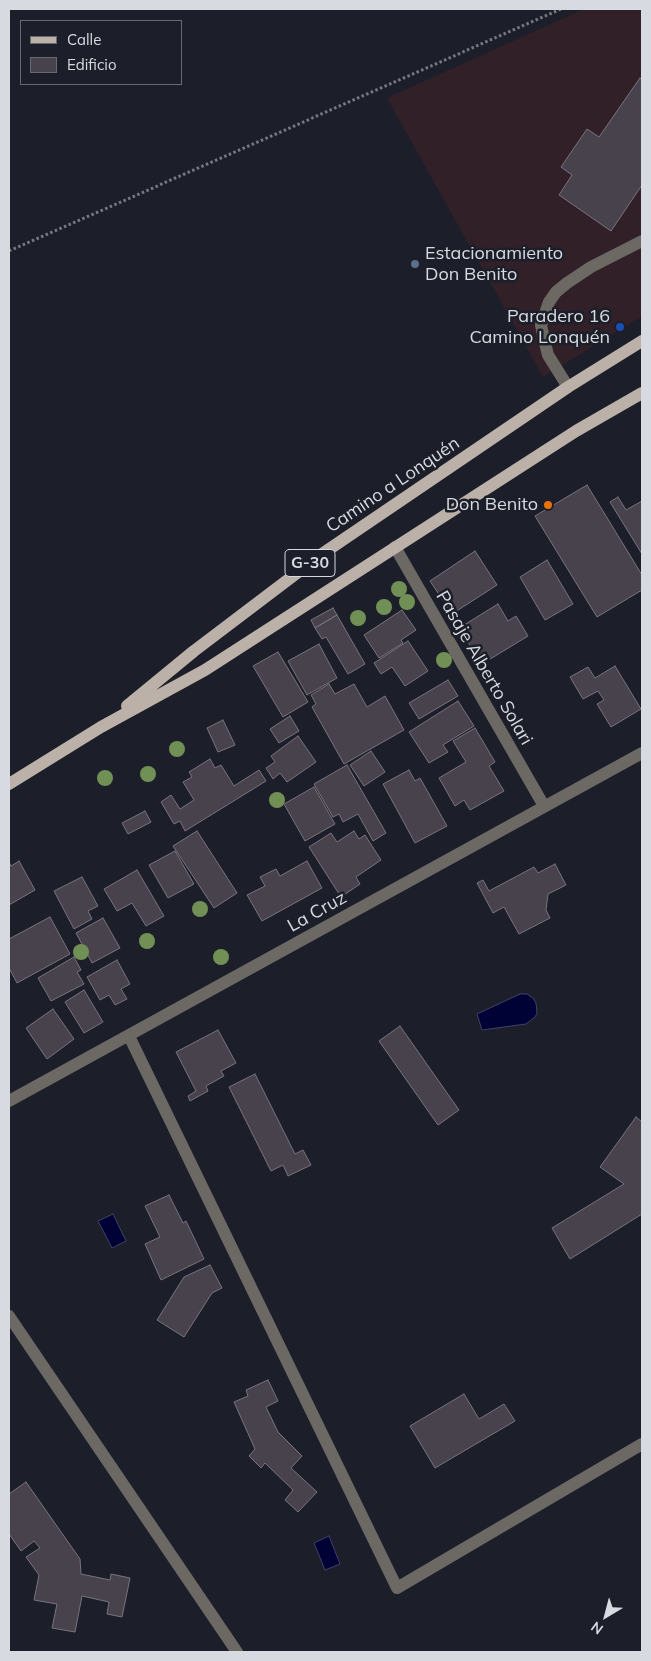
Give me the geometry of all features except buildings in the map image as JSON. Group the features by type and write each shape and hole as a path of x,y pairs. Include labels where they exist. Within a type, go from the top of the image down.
{"main road":[{"name":"Camino a Lonquén","path":"101,727 194,651 322,554 568,387 642,341"},
{"name":"Camino a Lonquén","path":"9,784 101,727 205,670 576,431 642,393"}],"street":[{"path":"568,387 548,355 544,339 542,325 549,302 567,282 642,240"},
{"name":"Pasaje Alberto Solari","path":"395,548 544,806"},
{"name":"La Cruz","path":"9,1101 642,753"},
{"path":"130,1036 397,1588 642,1444"},
{"path":"9,1316 237,1652"}],"path":[{"path":"9,251 560,9"}],"shaded area":[{"path":"584,9 642,9 642,316 543,377 387,98"},
{"path":"520,994 527,994 533,998 536,1003 537,1013 535,1017 526,1024 482,1030 477,1014"},
{"path":"113,1214 126,1241 112,1248 98,1221"},
{"path":"329,1536 340,1564 325,1570 314,1543"}],"place":[{"name":"Estacionamiento Don Benito","path":"415,264"},
{"name":"Paradero 16 Camino Lonquén","path":"620,327"},
{"name":"Don Benito","path":"548,505"}]}
